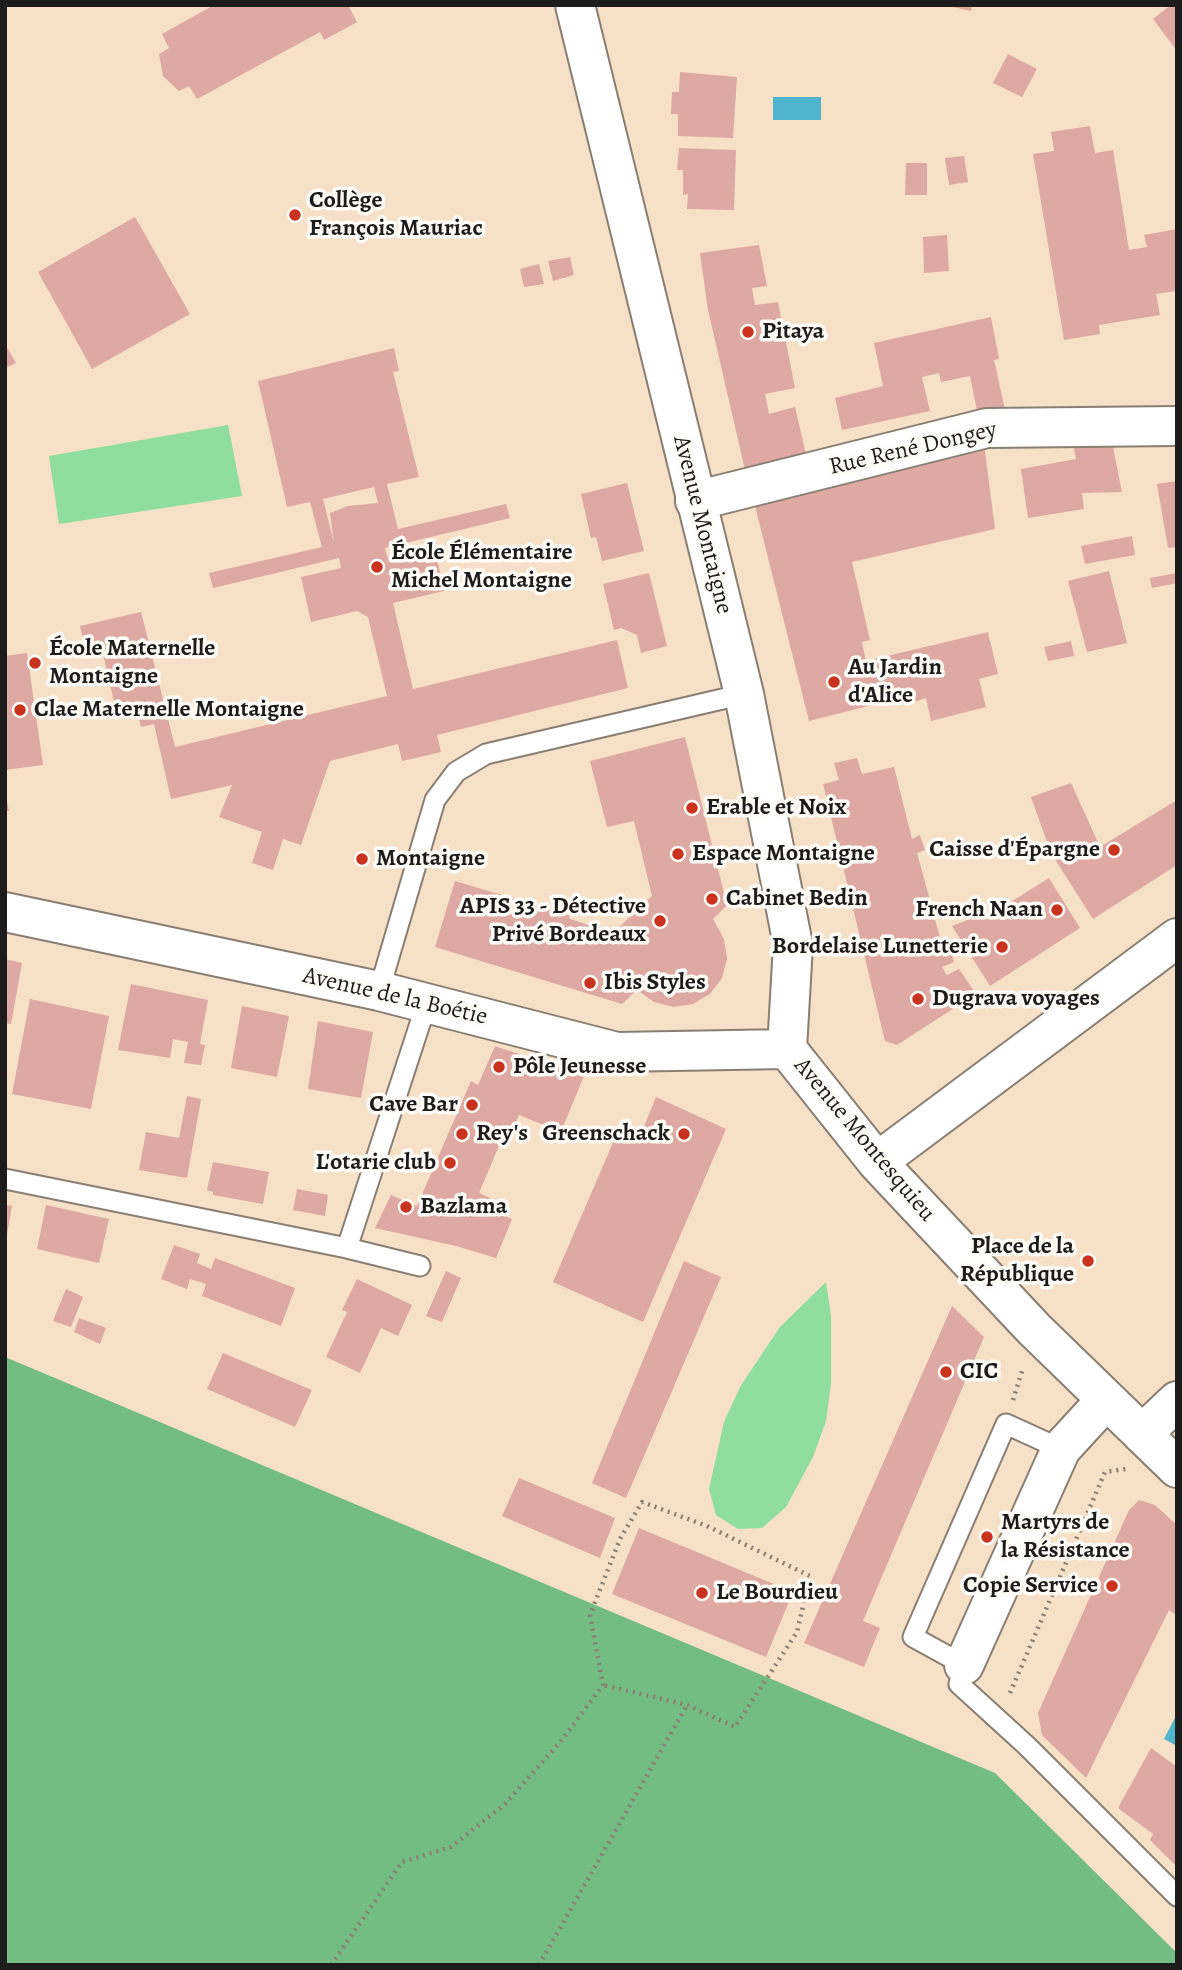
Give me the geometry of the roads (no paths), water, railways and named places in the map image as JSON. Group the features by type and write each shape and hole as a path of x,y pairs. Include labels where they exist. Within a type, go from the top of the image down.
{"main road":[{"name":"Avenue Montaigne","path":"575,5 744,694 793,945 787,1049"},
{"name":"Rue René Dongey","path":"695,501 987,428 1177,426"},
{"name":"Avenue de la Boétie","path":"5,912 428,1002 617,1052 787,1049"},
{"path":"877,1162 1177,938"},
{"name":"Avenue Montesquieu","path":"787,1049 877,1162 1034,1329 1158,1449"},
{"path":"964,1665 1060,1449 1106,1400"},
{"path":"1158,1449 1177,1401"}],"lane":[{"path":"379,991 435,800 456,772 486,754 744,694"},
{"path":"347,1248 428,1002"},
{"path":"5,1179 347,1248 420,1266"},
{"path":"1060,1449 1006,1424 913,1637 964,1665 959,1684 1177,1896"}],"water":[{"path":"773,97 821,97 821,120 773,120"},
{"path":"1177,1714 1177,1746 1164,1739"}],"place":[{"name":"Collège François Mauriac","path":"295,215"},
{"name":"Pitaya","path":"748,332"},
{"name":"École Élémentaire Michel Montaigne","path":"377,567"},
{"name":"École Maternelle Montaigne","path":"35,663"},
{"name":"Au Jardin d'Alice","path":"834,682"},
{"name":"Clae Maternelle Montaigne","path":"20,710"},
{"name":"Erable et Noix","path":"692,808"},
{"name":"Caisse d'Épargne","path":"1114,850"},
{"name":"Espace Montaigne","path":"678,854"},
{"name":"Montaigne","path":"362,859"},
{"name":"Cabinet Bedin","path":"712,899"},
{"name":"French Naan","path":"1057,910"},
{"name":"APIS 33 - Détective Privé Bordeaux","path":"660,921"},
{"name":"Bordelaise Lunetterie","path":"1002,947"},
{"name":"Ibis Styles","path":"590,983"},
{"name":"Dugrava voyages","path":"918,999"},
{"name":"Pôle Jeunesse","path":"499,1067"},
{"name":"Cave Bar","path":"472,1105"},
{"name":"Rey's","path":"462,1134"},
{"name":"Greenschack","path":"684,1134"},
{"name":"L'otarie club","path":"450,1163"},
{"name":"Bazlama","path":"406,1207"},
{"name":"Place de la République","path":"1088,1261"},
{"name":"CIC","path":"946,1372"},
{"name":"Martyrs de la Résistance","path":"987,1537"},
{"name":"Copie Service","path":"1112,1586"},
{"name":"Le Bourdieu","path":"702,1593"}]}
